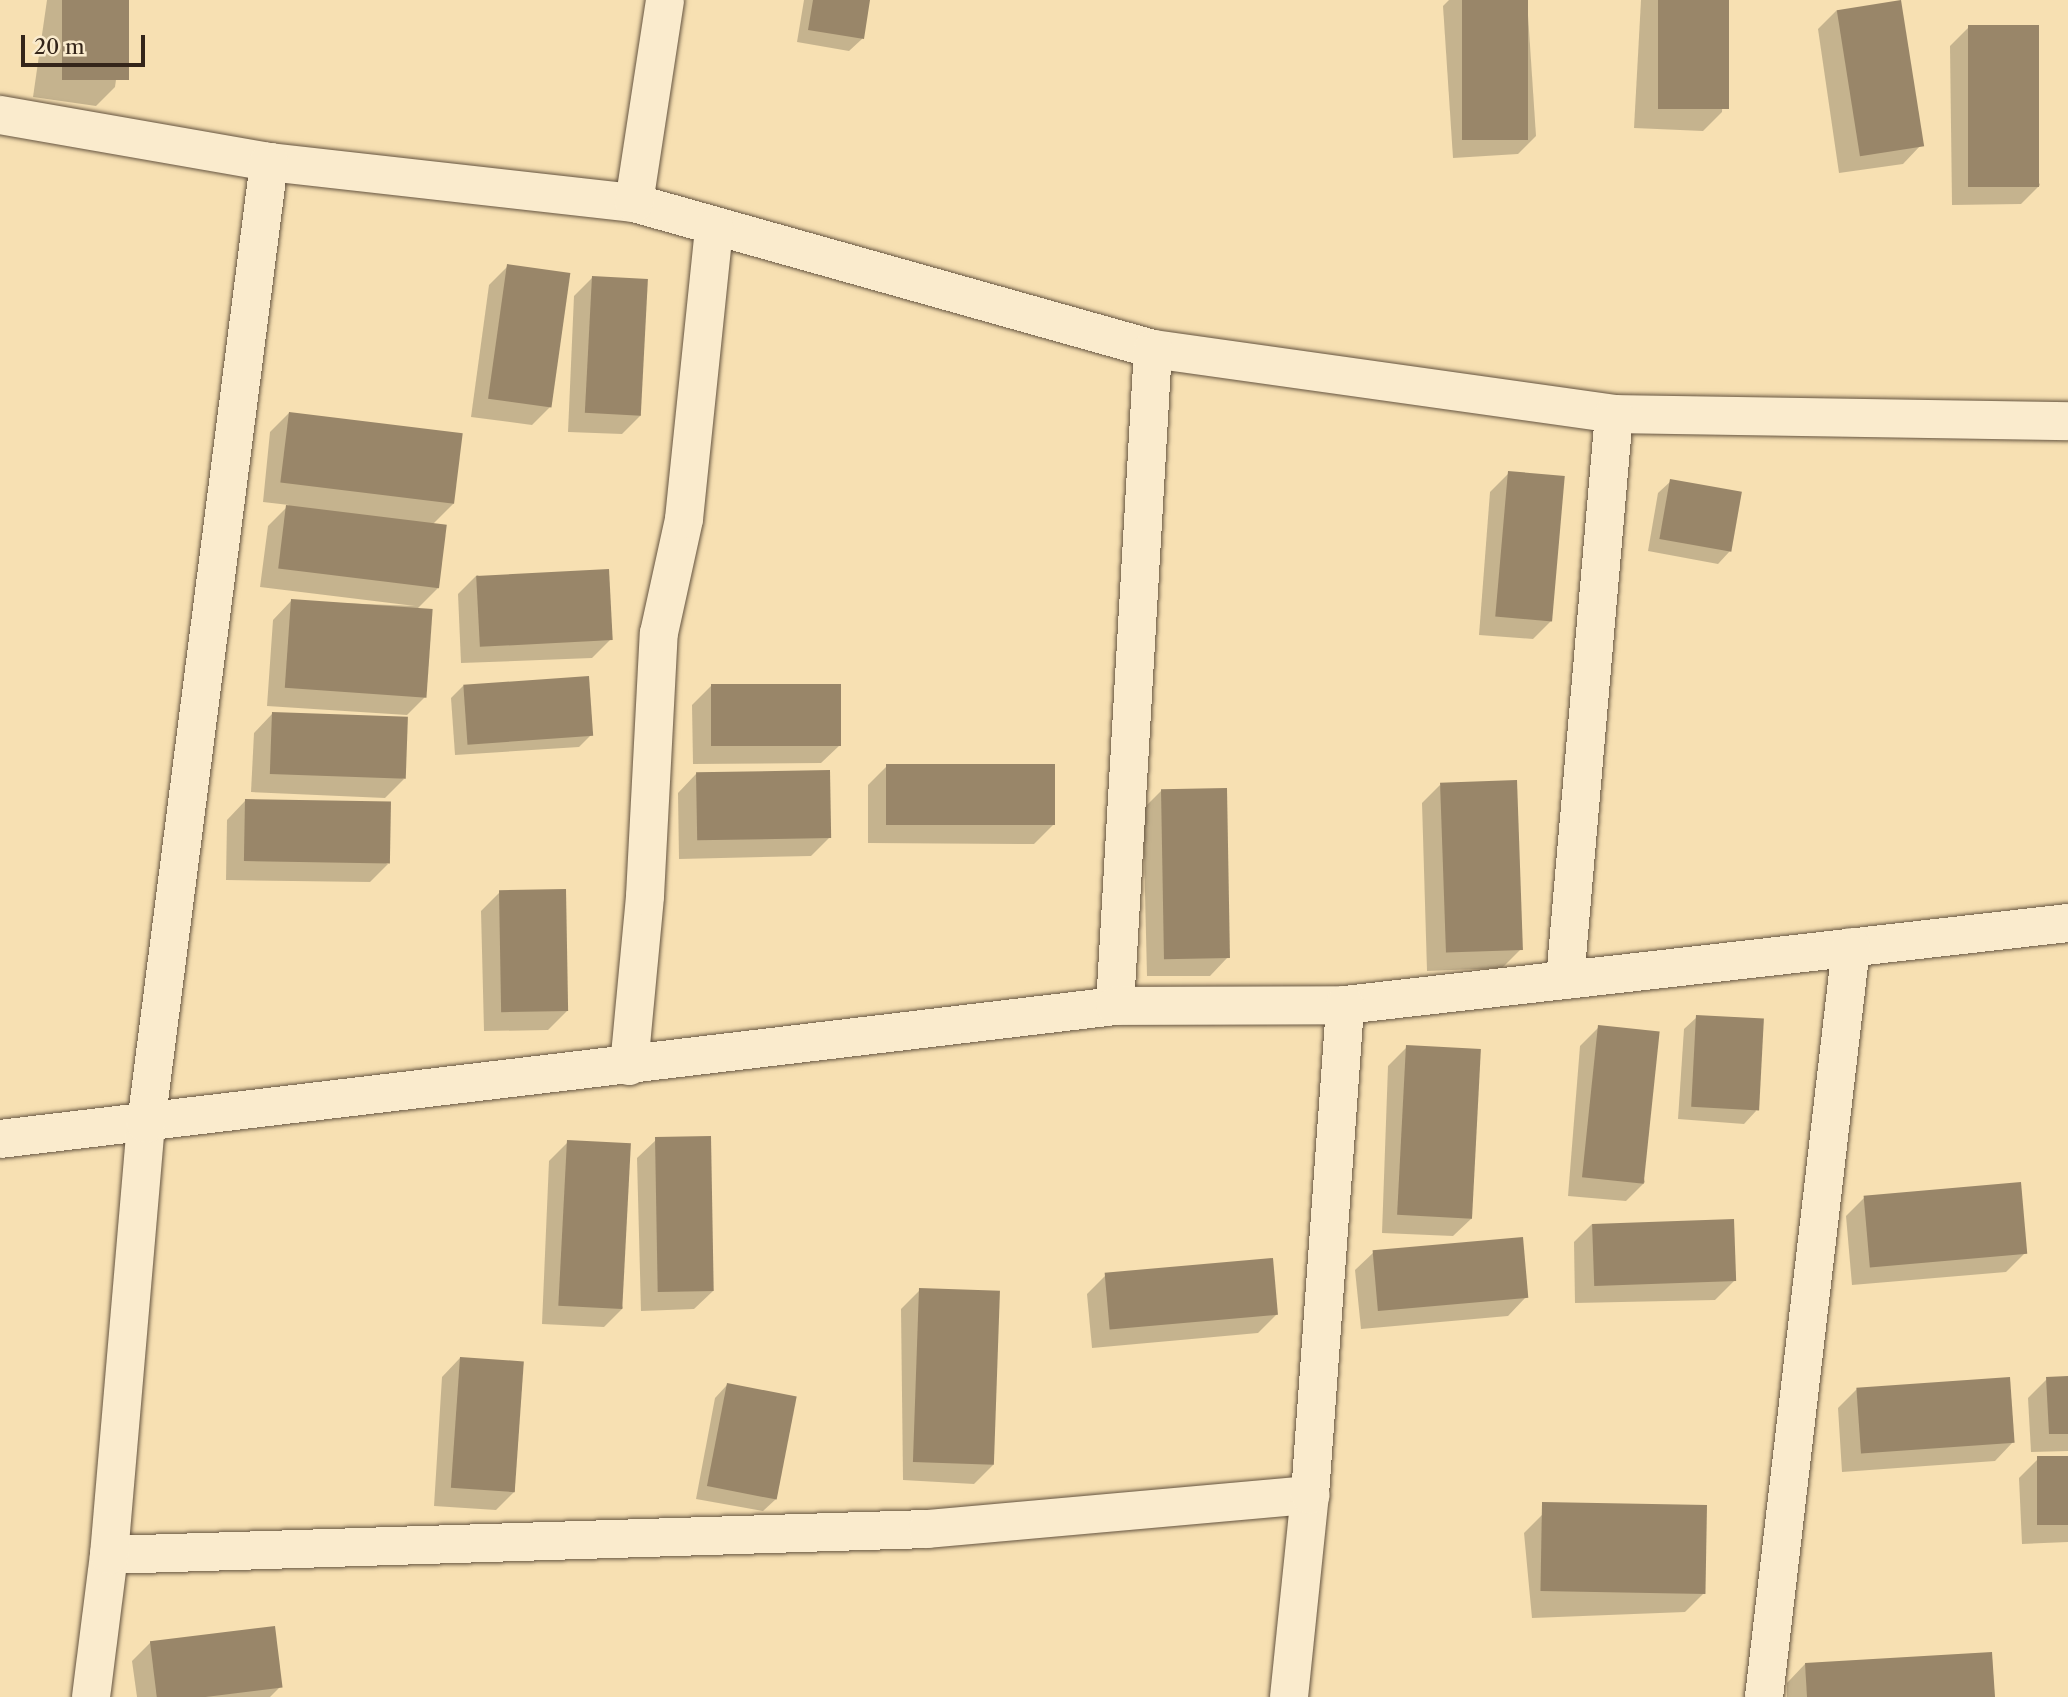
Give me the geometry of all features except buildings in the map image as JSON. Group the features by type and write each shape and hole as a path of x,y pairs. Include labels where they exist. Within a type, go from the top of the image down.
{"street":[{"path":"634,203 665,0"},
{"path":"0,115 269,162 634,203 1153,349 1614,414 2068,421"},
{"path":"90,1697 109,1555 146,1124 269,162"},
{"path":"629,1066 645,896 659,633 684,519 715,227"},
{"path":"1115,1006 1153,349"},
{"path":"1565,980 1614,414"},
{"path":"0,1139 146,1124 1115,1006 1345,1005 2068,923"},
{"path":"1763,1697 1851,947"},
{"path":"1289,1697 1310,1495 1345,1005"},
{"path":"109,1555 928,1529 1310,1495"}]}
